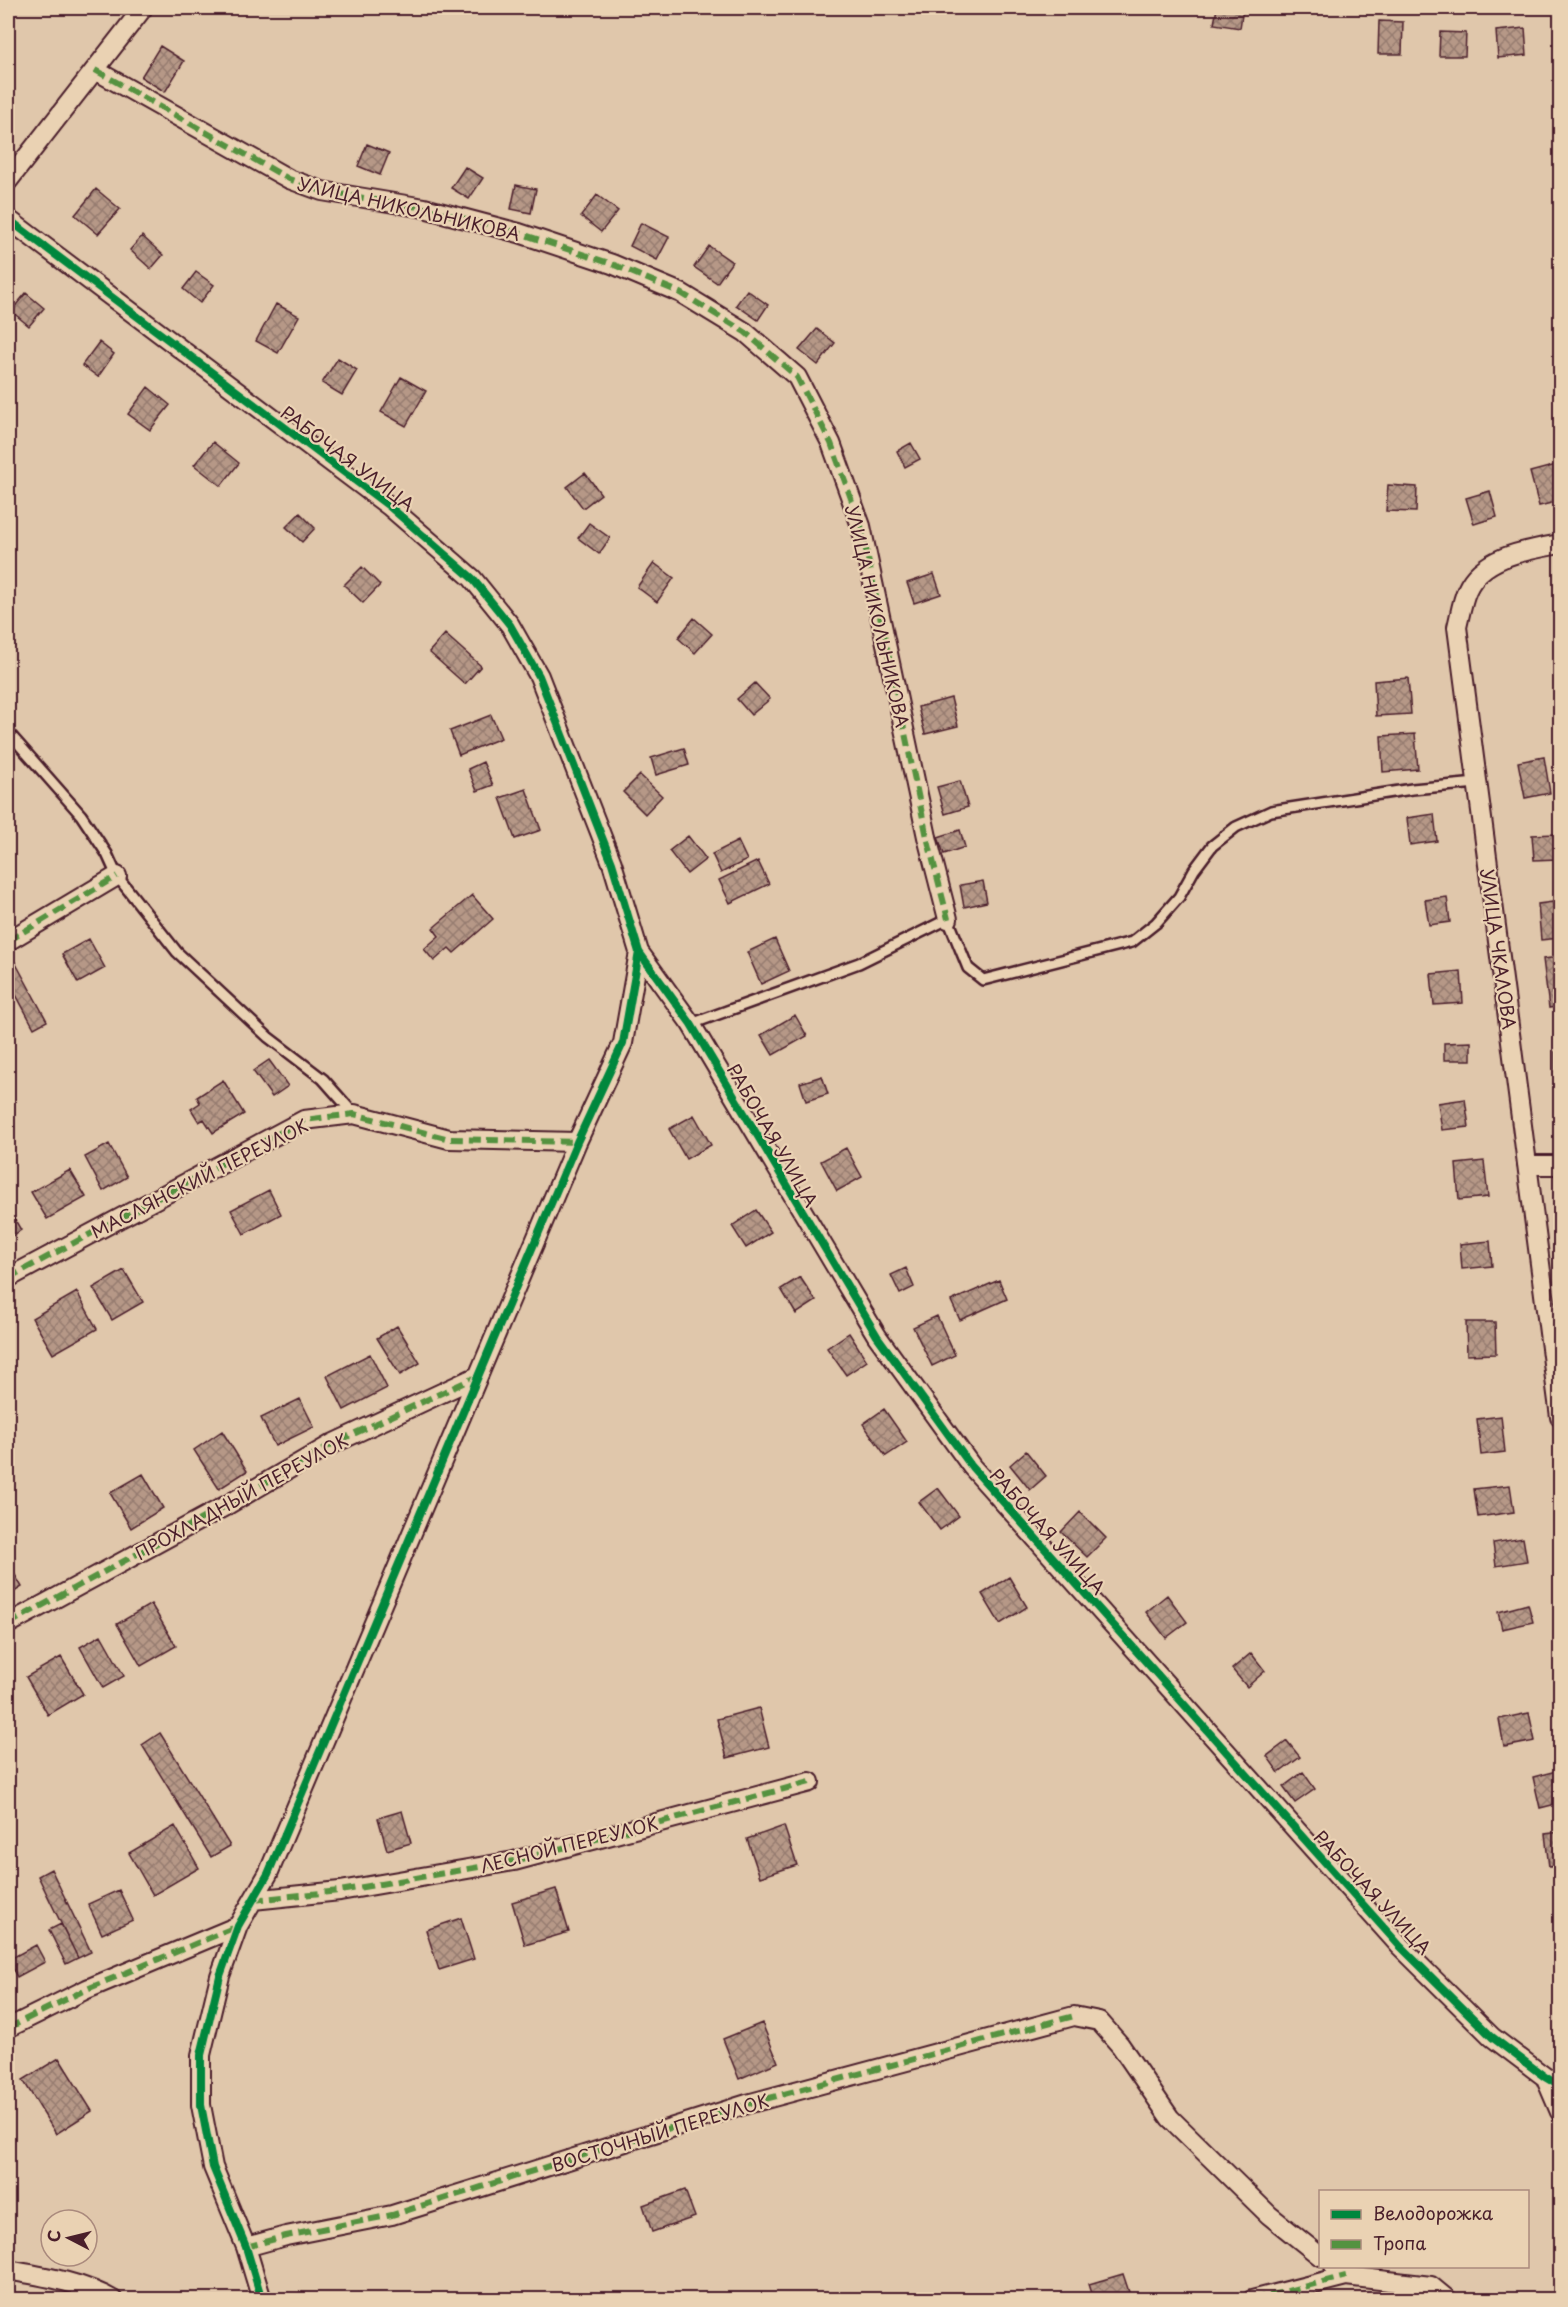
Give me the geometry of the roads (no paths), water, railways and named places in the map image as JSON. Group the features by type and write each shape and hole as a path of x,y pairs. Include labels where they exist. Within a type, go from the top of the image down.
{"street":[{"path":"8,181 143,8"},
{"name":"УЛИЦА НИКОЛЬНИКОВА","path":"95,70 289,179 322,191 424,208 519,232 612,264 681,293 745,332 797,377 831,443 861,526 927,837 948,918"},
{"name":"РАБОЧАЯ УЛИЦА","path":"8,219 389,506 472,578 510,625 539,676 612,863 639,952 691,1024 794,1201 877,1336 972,1467 1399,1945 1492,2037 1553,2082"},
{"name":"УЛИЦА ЧКАЛОВА","path":"1560,544 1523,551 1485,566 1467,589 1456,627 1560,1417"},
{"path":"8,942 117,876"},
{"path":"262,2300 246,2247 213,2168 201,2105 201,2055 220,1977 238,1926 268,1874 577,1142 623,1043 639,952"},
{"name":"МАСЛЯНСКИЙ ПЕРЕУЛОК","path":"8,1278 304,1120 354,1114 449,1139 577,1142"},
{"path":"1527,1165 1560,1165"},
{"name":"ПРОХЛАДНЫЙ ПЕРЕУЛОК","path":"8,1624 229,1504 332,1444 478,1376"},
{"name":"ЛЕСНОЙ ПЕРЕУЛОК","path":"253,1900 340,1891 514,1861 810,1782"},
{"path":"8,2028 87,1989 238,1926"},
{"name":"ВОСТОЧНЫЙ ПЕРЕУЛОК","path":"246,2247 286,2236 392,2215 747,2104 1074,2016 1100,2021 1120,2045 1170,2118 1269,2215 1319,2255"},
{"path":"1553,2082 1560,2112"},
{"path":"8,2270 37,2275 101,2293 113,2300"},
{"path":"1252,2300 1340,2271 1431,2286 1448,2300"}],"lane":[{"path":"8,732 81,815 107,854 117,876 177,952 268,1037 323,1079 354,1114"},
{"path":"691,1024 859,963 948,918 968,968 983,980 1132,942 1156,923 1179,897 1194,870 1212,846 1236,827 1262,815 1271,811 1412,789 1477,783"}]}
